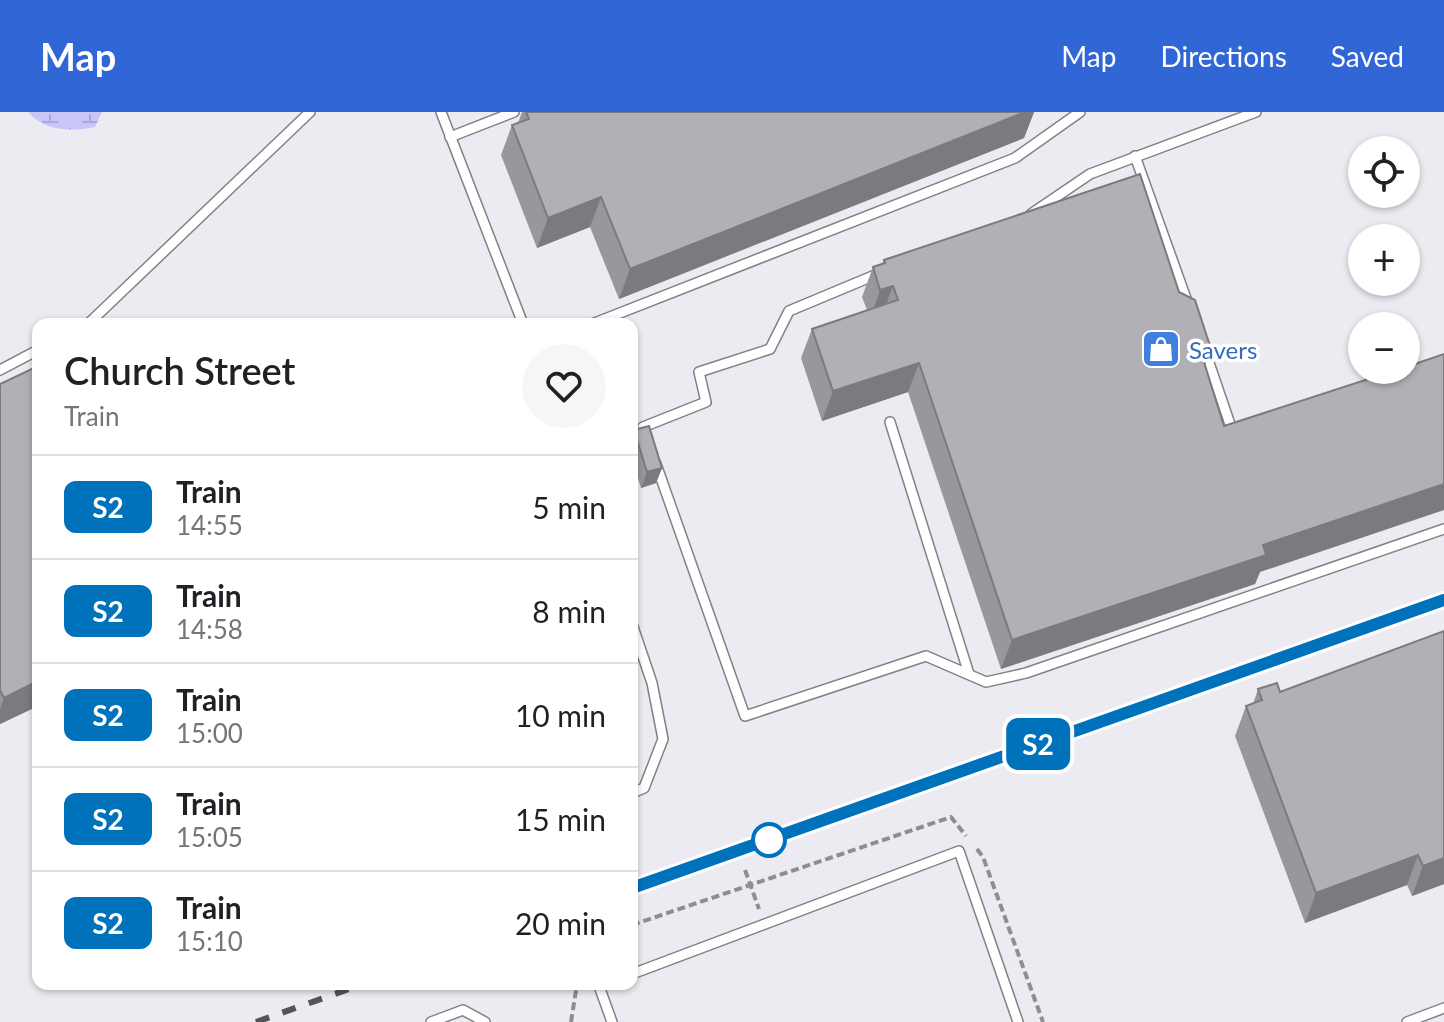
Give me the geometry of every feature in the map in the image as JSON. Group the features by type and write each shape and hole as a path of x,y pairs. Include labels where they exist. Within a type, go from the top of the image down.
{"lane":[{"path":"99,318 310,112"},
{"path":"441,112 521,318"},
{"path":"450,137 514,112"},
{"path":"607,318 1015,158 1080,112"},
{"path":"1026,218 1090,174 1256,112"},
{"path":"1135,156 1194,322"},
{"path":"897,267 789,311 770,349 699,372 706,402 643,427 745,716 926,656 986,682 1026,673 1444,529"},
{"path":"1199,336 1235,438 1250,432"},
{"path":"0,370 32,353"},
{"path":"890,422 969,674"},
{"path":"638,642 652,683 663,739 644,788 638,790"},
{"path":"638,972 959,851 1018,1022"},
{"path":"600,990 612,1022"},
{"path":"1407,1022 1444,1008"},
{"path":"431,1022 463,1010 485,1022"}],"path":[{"path":"745,870 765,924"},
{"path":"571,1022 576,990"}],"green space":[{"path":"28,112 102,112 95,127 68,129 42,123"}],"building":[{"path":"526,112 1025,112 630,269 601,197 548,218 512,125 529,119"},
{"path":"1140,174 1179,292 1195,300 1211,349 1204,362 1224,426 1353,384 1420,384 1420,362 1444,354 1444,484 1263,545 1266,555 1012,640 919,363 833,391 812,329 898,300 893,286 880,290 873,267 885,263 884,260"},
{"path":"32,369 32,684 4,698 0,690 0,384"},
{"path":"649,426 662,468 647,472 638,443 638,429"},
{"path":"1444,631 1444,858 1423,866 1418,855 1316,893 1246,706 1262,700 1258,689 1277,683 1280,692"}],"railway":[{"path":"638,886 1444,600"},
{"path":"256,1022 346,990"}],"train":[{"name":"S2","path":"638,886 1444,600"}],"place":[{"name":"Savers","path":"1161,349"}]}
